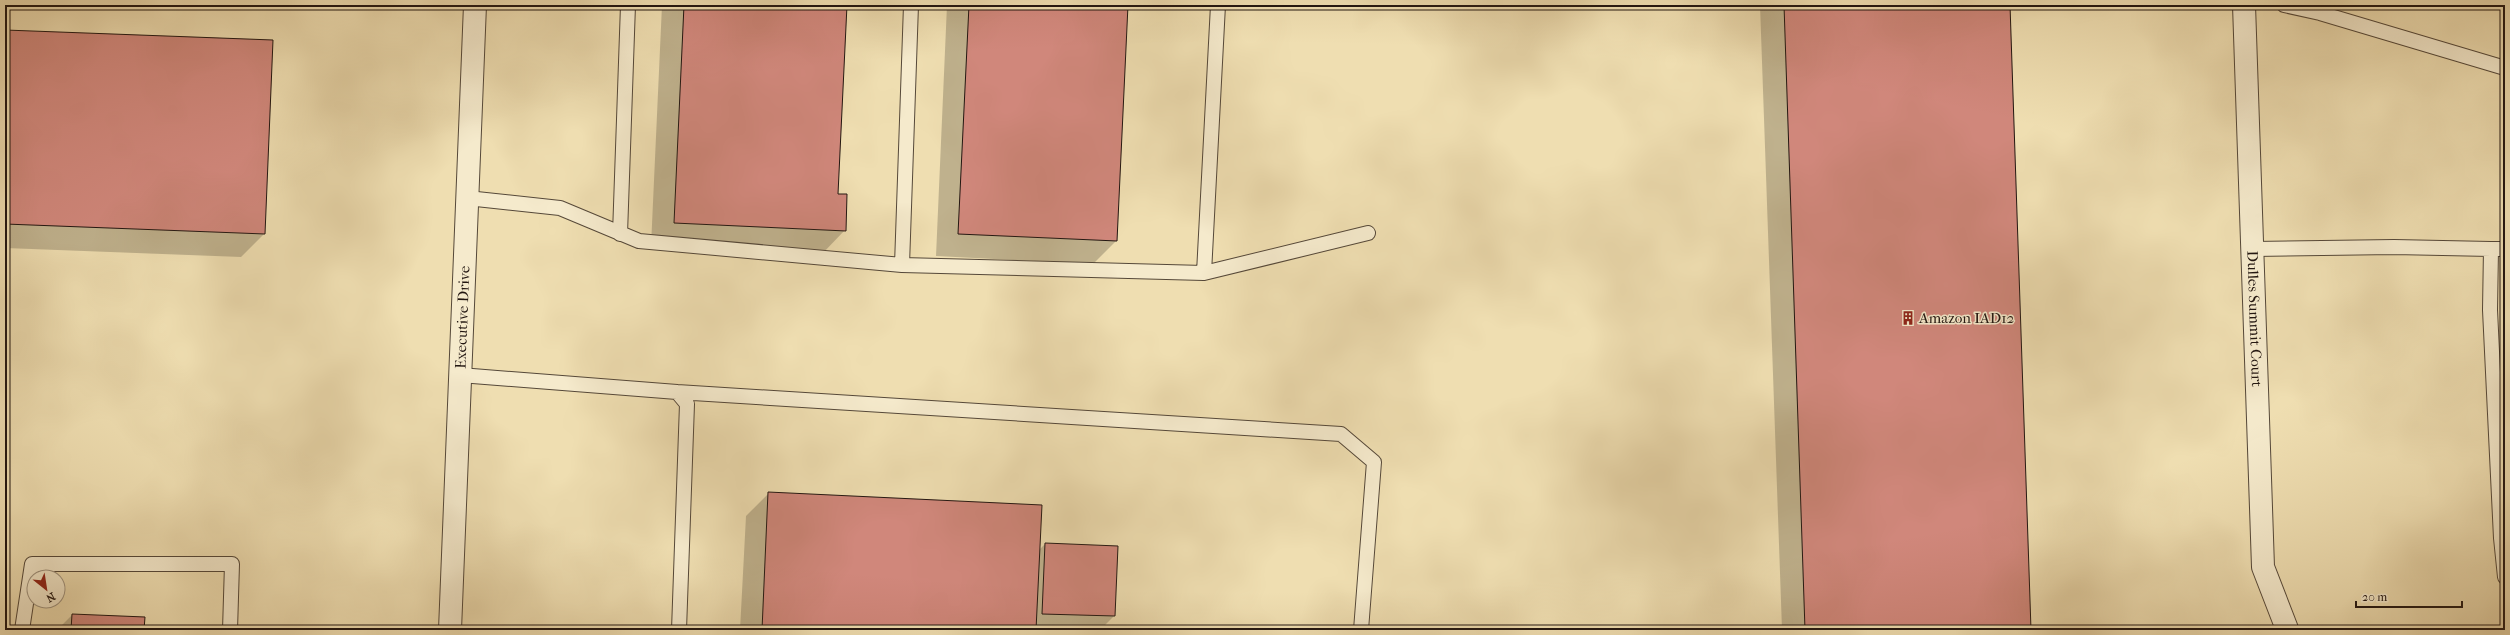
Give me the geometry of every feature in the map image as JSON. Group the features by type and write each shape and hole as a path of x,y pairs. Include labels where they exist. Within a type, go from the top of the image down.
{"street":[{"name":"Executive Drive","path":"450,630 475,5"},
{"name":"Dulles Summit Court","path":"2244,5 2263,567 2290,630"}],"lane":[{"path":"620,234 628,5"},
{"path":"902,265 911,5"},
{"path":"1204,273 1218,5"},
{"path":"2284,5 2320,13 2505,68"},
{"path":"467,198 560,208 639,241 667,245 902,265 1204,273 1368,233"},
{"path":"2253,249 2394,247 2498,249 2490,310 2501,538 2505,577"},
{"path":"460,375 677,392 1341,434 1374,462 1361,630"},
{"path":"677,392 687,404 679,630"},
{"path":"22,630 32,564 232,564 230,630"}],"building":[{"path":"684,5 847,5 838,194 847,194 846,231 674,223"},
{"path":"969,5 1128,5 1117,241 958,234"},
{"name":"Amazon IAD12","path":"1784,5 2010,5 2031,630 1805,630"},
{"path":"5,30 273,40 265,234 5,224"},
{"path":"768,492 1042,505 1036,630 762,630"},
{"path":"1045,543 1118,546 1115,616 1042,614"},
{"path":"72,614 145,617 144,630 71,630"}],"place":[{"name":"Amazon IAD12","path":"1908,318"}]}
